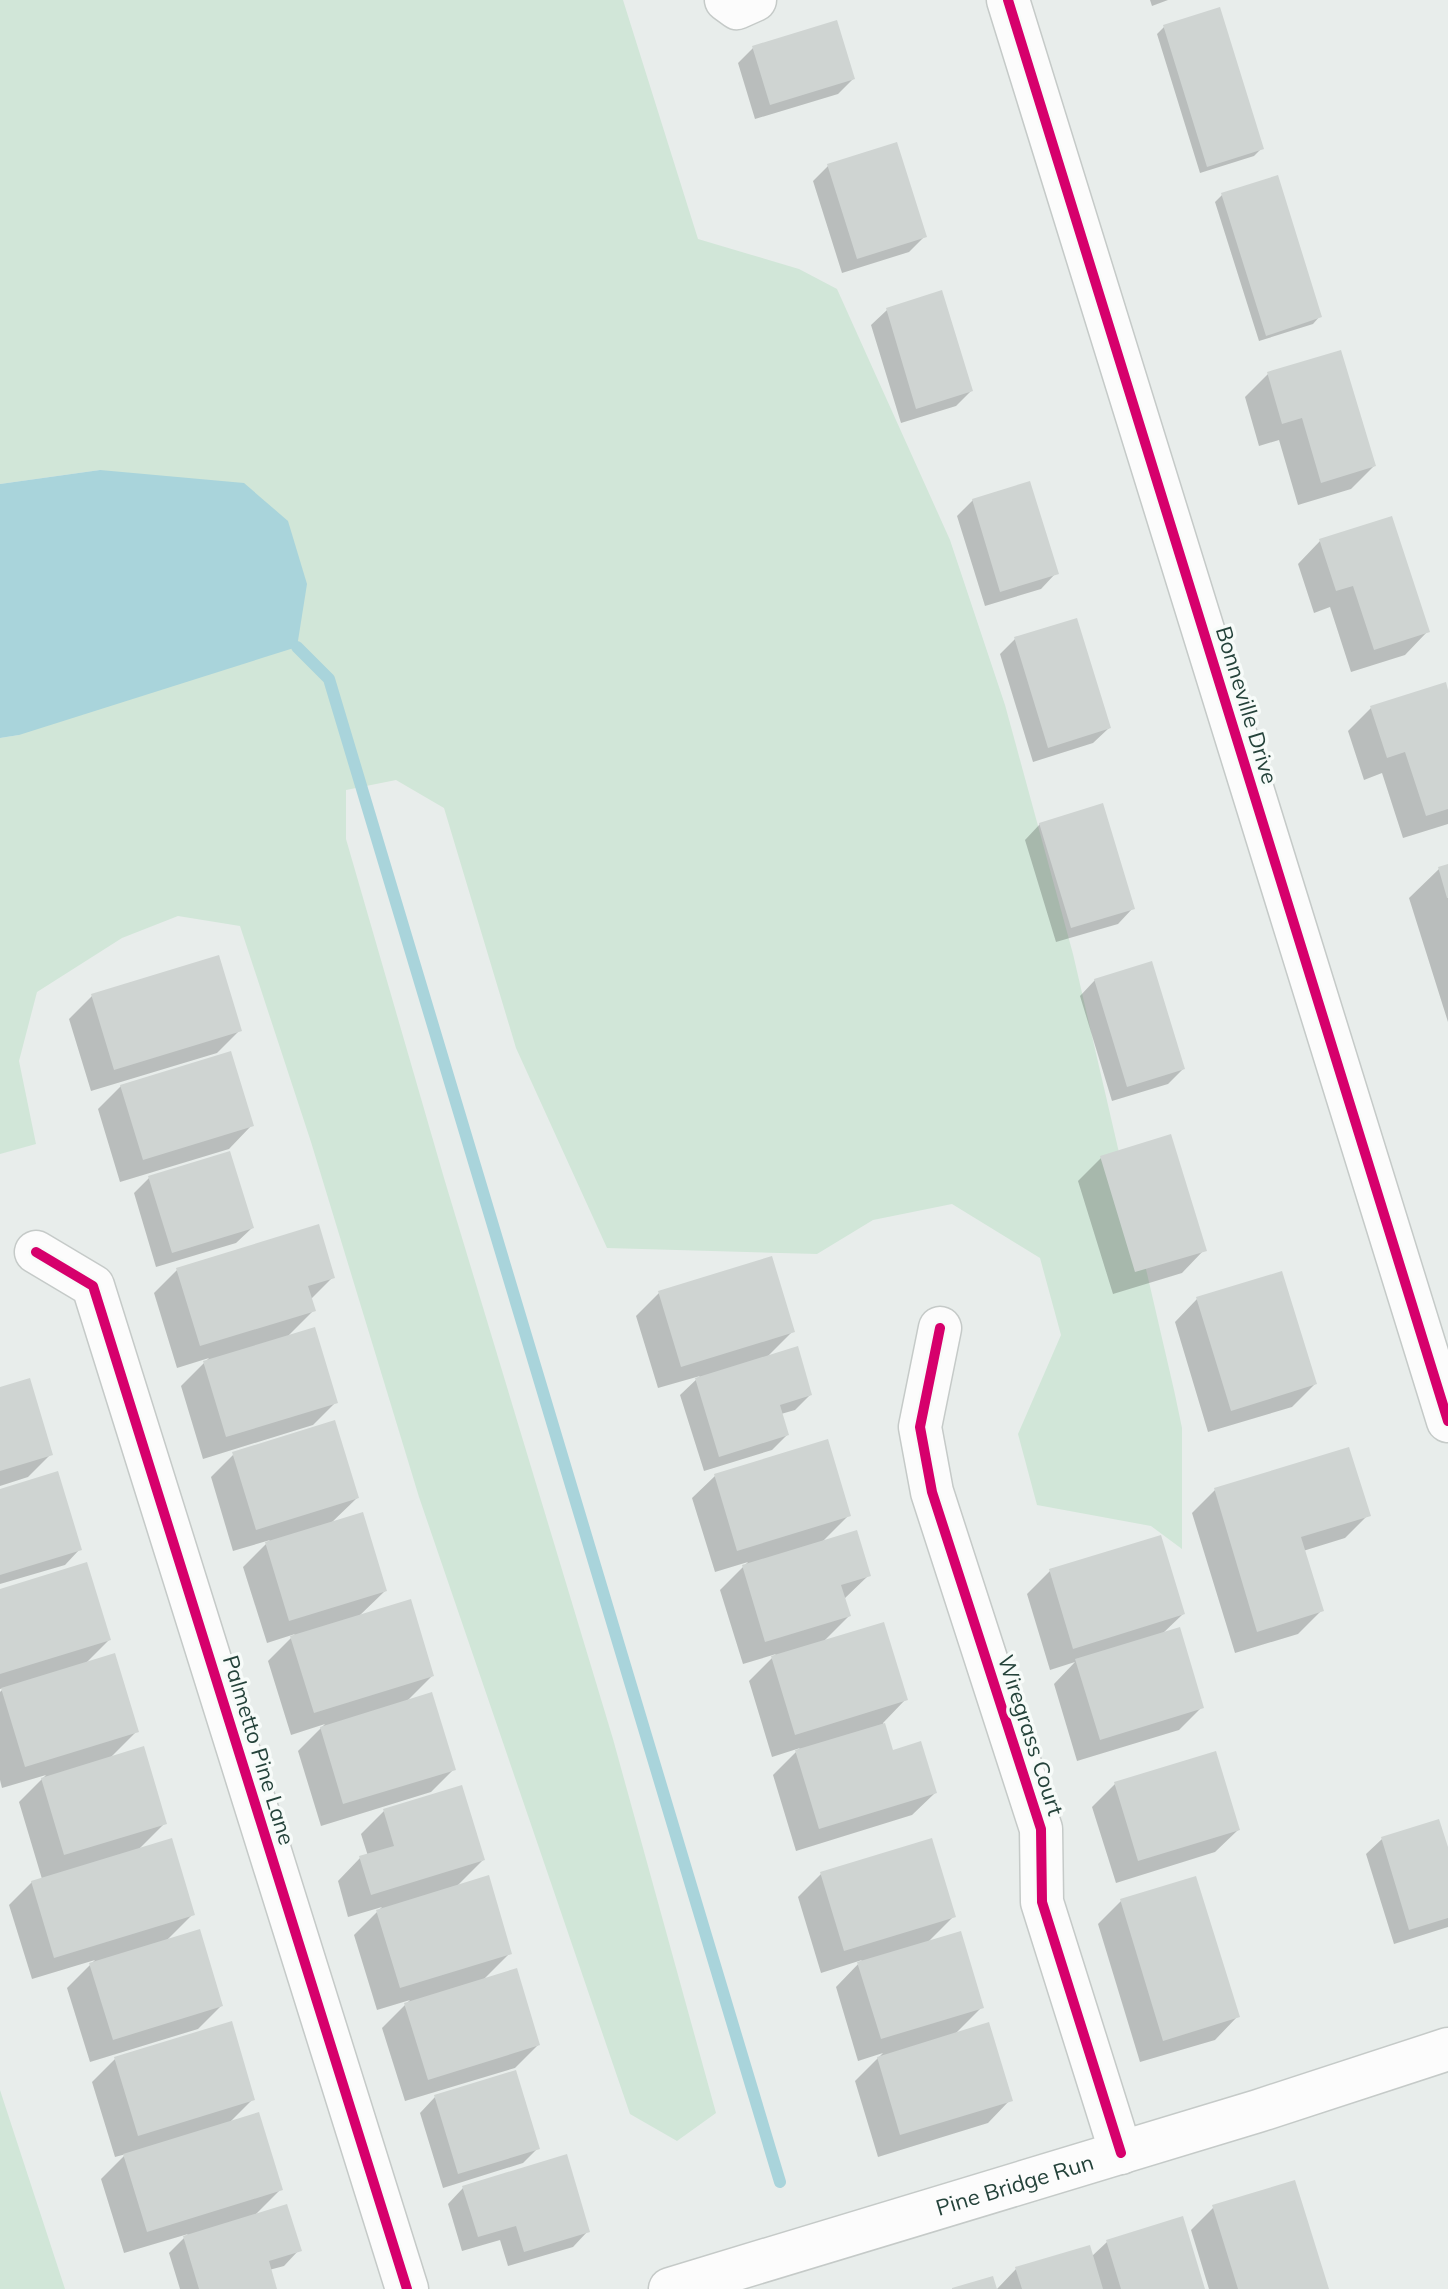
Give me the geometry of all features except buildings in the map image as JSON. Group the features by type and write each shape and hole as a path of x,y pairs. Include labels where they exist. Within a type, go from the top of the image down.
{"street":[{"path":"726,0 737,8 755,0"},
{"name":"Bonneville Drive","path":"1008,0 1448,1421"},
{"name":"Palmetto Pine Lane","path":"36,1252 93,1286 407,2289"},
{"name":"Wiregrass Court","path":"940,1328 920,1427 932,1492 1041,1829 1042,1902 1121,2153"},
{"name":"Pine Bridge Run","path":"670,2289 1121,2153 1448,2049"}],"green space":[{"path":"0,0 623,0 698,239 799,269 837,289 950,540 1005,705 1073,954 1182,1428 1182,1549 1151,1526 1037,1505 1018,1434 1061,1335 1040,1258 952,1204 873,1220 817,1254 607,1248 516,1048 444,808 396,780 346,790 346,839 444,1178 613,1739 716,2113 677,2141 630,2114 419,1497 311,1142 240,926 178,916 122,938 37,992 19,1061 36,1144 0,1154 0,738 19,735 100,470 0,484"},
{"path":"0,2090 65,2289 0,2289"}],"water":[{"path":"100,470 244,483 288,521 307,584 297,647 19,735 0,738 0,484"}],"waterway":[{"path":"297,647 329,679 780,2182"}],"cycle path":[{"path":"1008,0 1448,1421"},
{"path":"36,1252 93,1286 407,2289"},
{"path":"940,1328 920,1427 932,1492 1041,1829 1042,1902 1121,2153"}]}
